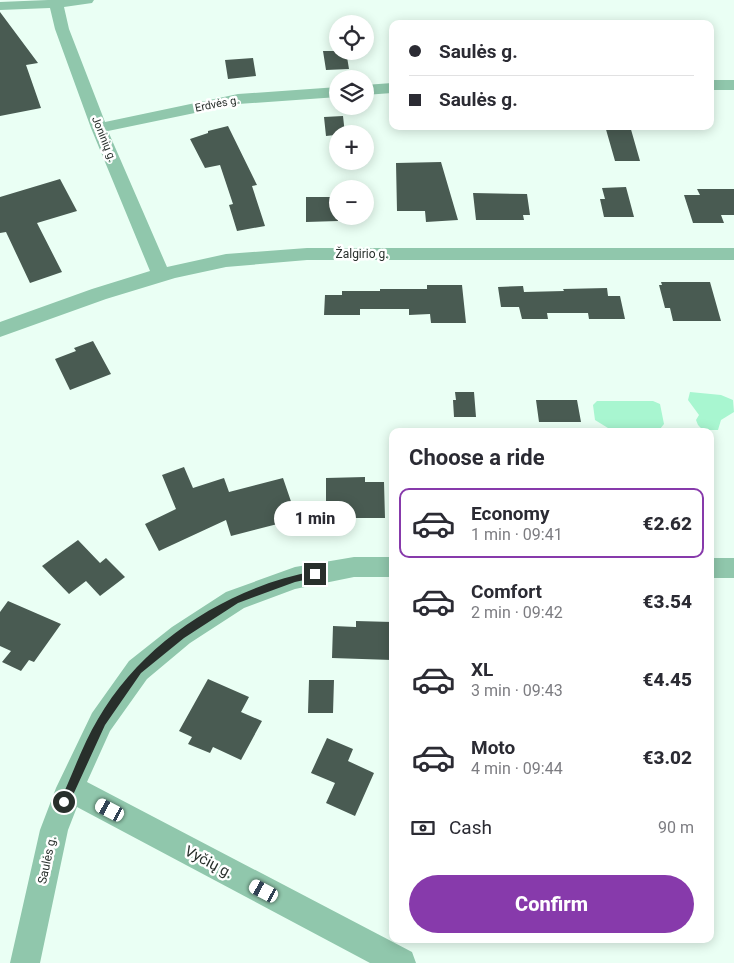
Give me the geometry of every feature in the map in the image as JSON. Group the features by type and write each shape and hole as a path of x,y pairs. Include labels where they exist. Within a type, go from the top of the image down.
{"street":[{"path":"0,6 86,0"},
{"name":"Joninių g.","path":"55,2 62,29 99,128 161,274"},
{"path":"714,85 734,85"},
{"path":"374,89 389,88"},
{"name":"Erdvės g.","path":"99,128 238,99 329,93"},
{"name":"Žalgirio g.","path":"0,330 68,304 161,274 244,258 307,254 734,254"},
{"name":"Saulės g.","path":"25,963 54,830 70,788 101,722 138,670 181,635 235,600 295,578 354,567 389,567"},
{"path":"714,568 734,568"},
{"name":"Vyčių g.","path":"70,788 401,963"}],"shaded area":[{"path":"690,392 721,395 733,400 734,412 721,420 718,430 714,430 714,428 701,428 696,420 699,415 688,400"},
{"path":"597,401 653,401 660,404 664,424 661,428 608,428 595,420 593,405"}],"building":[{"path":"0,12 38,63 26,65 41,108 0,116"},
{"path":"323,51 329,51 329,60 348,60 349,69 326,70"},
{"path":"253,58 256,76 228,79 225,60"},
{"path":"343,116 344,125 329,125 329,136 326,136 324,117"},
{"path":"228,126 257,185 252,186 265,226 237,231 229,205 233,204 220,165 205,168 190,139 208,133 208,131"},
{"path":"606,130 631,130 640,161 615,161"},
{"path":"441,162 458,220 426,222 425,211 397,211 396,163"},
{"path":"60,179 77,211 37,223 62,272 30,283 6,232 0,233 0,197"},
{"path":"626,187 634,217 604,217 600,199 605,199 602,188"},
{"path":"697,189 734,189 734,215 721,215 724,223 693,223 684,195 700,195"},
{"path":"473,193 527,194 530,215 523,215 524,220 476,220"},
{"path":"306,197 329,197 329,221 306,222"},
{"path":"661,282 710,282 721,321 673,321 670,308 665,308 659,285 662,285"},
{"path":"427,285 462,285 466,323 431,323 430,314 409,315 409,309 360,309 360,315 324,315 325,295 342,295 342,291 427,289"},
{"path":"523,286 524,292 607,288 608,296 620,296 625,319 589,319 588,313 547,313 548,319 522,319 519,307 501,307 498,287"},
{"path":"93,341 111,374 70,390 55,359 76,351 74,348"},
{"path":"455,392 474,392 476,417 454,417 453,400 456,400"},
{"path":"536,400 577,400 581,422 539,422"},
{"path":"184,467 193,488 224,478 229,492 283,478 297,519 231,536 226,520 159,551 145,524 176,509 162,475"},
{"path":"365,477 365,482 384,482 385,518 326,518 326,478"},
{"path":"78,540 100,563 106,558 125,577 100,596 86,581 69,594 42,566"},
{"path":"8,601 61,624 34,662 29,660 21,671 2,662 11,651 0,646 0,612"},
{"path":"356,621 389,622 389,660 332,658 333,626 356,627"},
{"path":"208,679 249,697 241,712 262,721 241,760 213,747 210,753 188,744 192,737 179,731"},
{"path":"309,680 334,680 333,713 308,713"},
{"path":"327,738 353,749 348,761 374,773 355,816 326,803 335,783 311,773"}],"route":[{"path":"64,802 101,722 138,670 181,635 235,600 295,578 315,574"}]}
